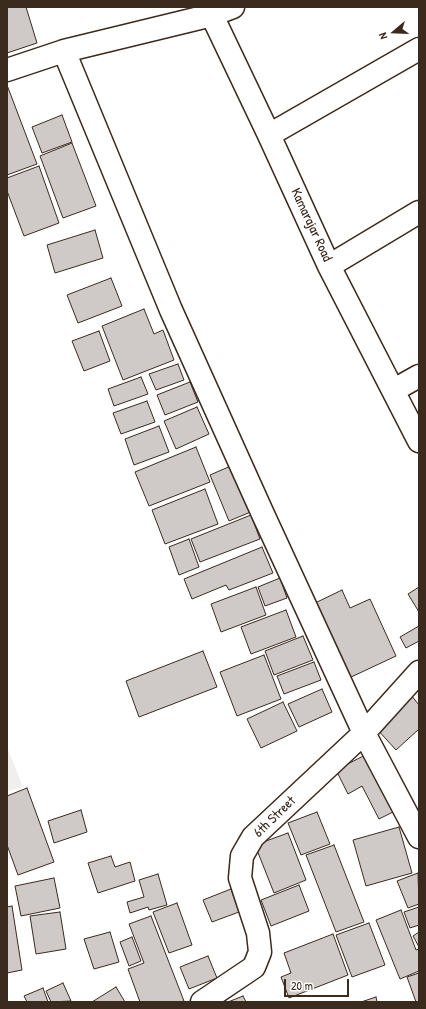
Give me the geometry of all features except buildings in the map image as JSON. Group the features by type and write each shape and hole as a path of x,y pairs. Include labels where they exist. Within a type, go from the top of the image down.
{"street":[{"path":"7,70 64,51 210,11 233,7"},
{"name":"Kamarajar Road","path":"210,11 270,135 329,266 419,441"},
{"path":"270,135 419,49"},
{"path":"64,51 171,310 364,733 418,832"},
{"path":"329,266 419,212"},
{"path":"394,390 419,376"},
{"name":"6th Street","path":"202,1002 254,967 260,952 258,933 240,878 242,856 252,837 364,733 419,672"}],"shaded area":[{"path":"7,747 23,787 7,791"}]}
